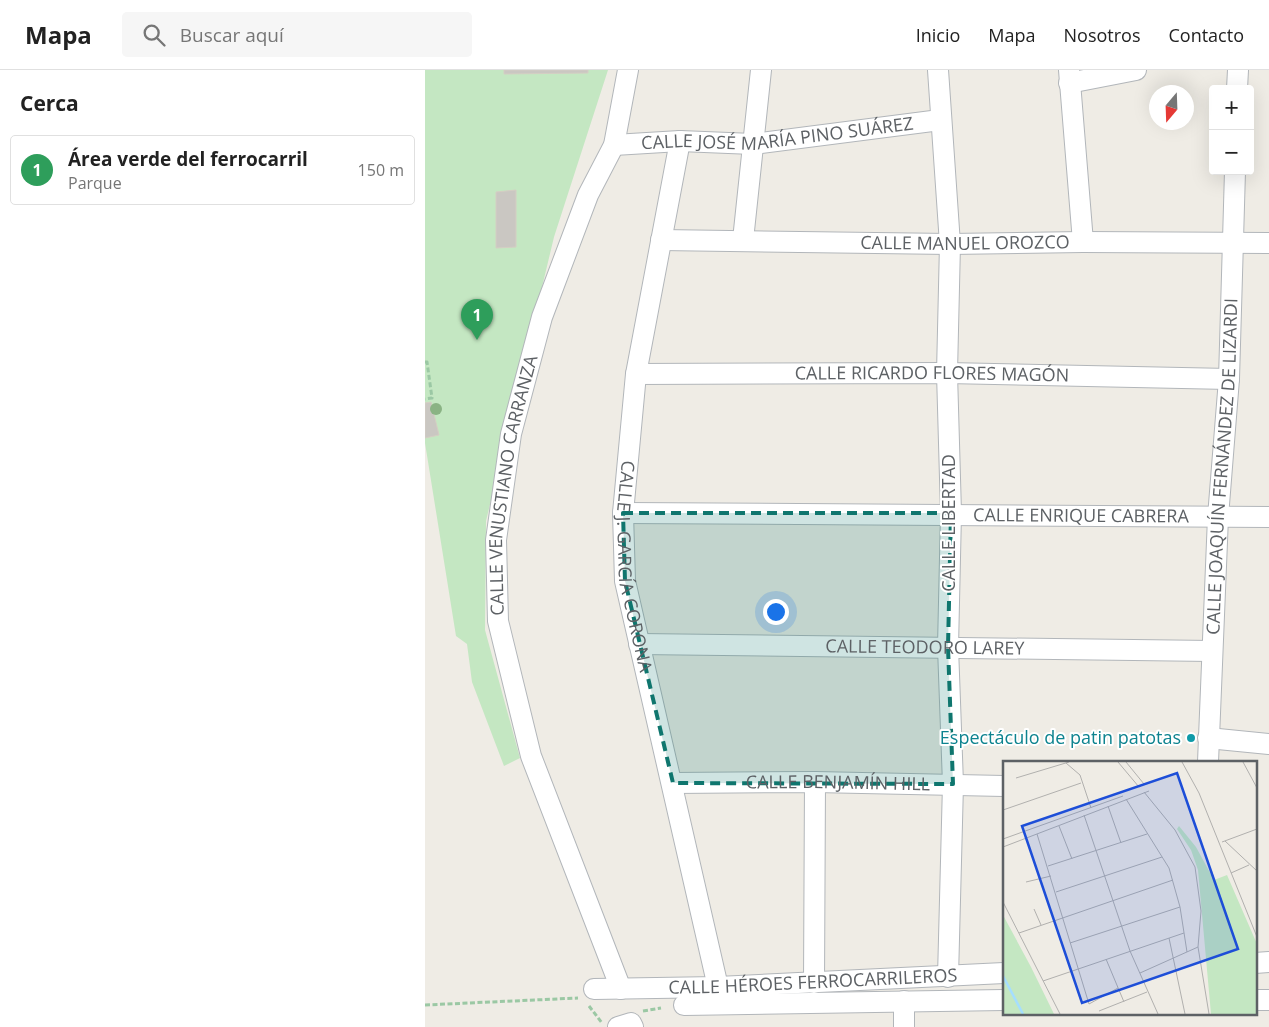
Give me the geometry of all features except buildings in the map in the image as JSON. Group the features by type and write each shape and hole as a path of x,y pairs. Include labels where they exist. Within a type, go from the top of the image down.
{"street":[{"name":"CALLE VENUSTIANO CARRANZA","path":"621,989 529,746 498,621 496,540 511,434 542,317 589,195 614,145 628,70"},
{"path":"743,240 761,70"},
{"name":"CALLE LIBERTAD","path":"939,70 940,120 950,244 947,373 951,513 948,647 953,784 949,977"},
{"path":"1083,242 1069,76 1136,70"},
{"path":"1237,85 1238,70"},
{"name":"CALLE JOSÉ MARÍA PINO SUÁREZ","path":"614,145 680,141 753,144 940,120"},
{"name":"CALLE J. GARCÍA CORONA","path":"680,141 636,374 623,513 625,581 719,987"},
{"name":"CALLE JOAQUÍN FERNÁNDEZ DE LIZARDI","path":"1208,761 1218,517 1229,379 1235,175"},
{"name":"CALLE MANUEL OROZCO","path":"661,240 950,244 1083,242 1269,243"},
{"name":"CALLE RICARDO FLORES MAGÓN","path":"636,374 947,373 1229,379"},
{"name":"CALLE ENRIQUE CABRERA","path":"623,513 951,513 1269,517"},
{"name":"CALLE TEODORO LAREY","path":"639,644 1212,651"},
{"path":"1208,738 1269,744"},
{"path":"814,983 815,782"},
{"name":"CALLE BENJAMÍN HILL","path":"673,783 815,782 1003,786"},
{"name":"CALLE HÉROES FERROCARRILEROS","path":"588,994 621,989 719,987 1003,973"},
{"path":"684,1005 904,1000 1003,1000"},
{"path":"904,1000 905,1027"}],"path":[{"path":"425,362 427,362 432,398 425,399"},
{"path":"425,1005 588,994 605,1027"},
{"path":"627,1026 644,1010 684,1005"}],"highlighted area":[{"path":"623,513 951,513 948,647 953,784 673,783 625,581"}],"green space":[{"path":"425,70 608,70 554,237 486,521 485,630 520,758 504,766 472,682 467,644 456,636 425,443"}],"place":[{"name":"Área verde del ferrocarril","path":"477,340"},
{"name":"Espectáculo de patin patotas","path":"1191,738"}]}
